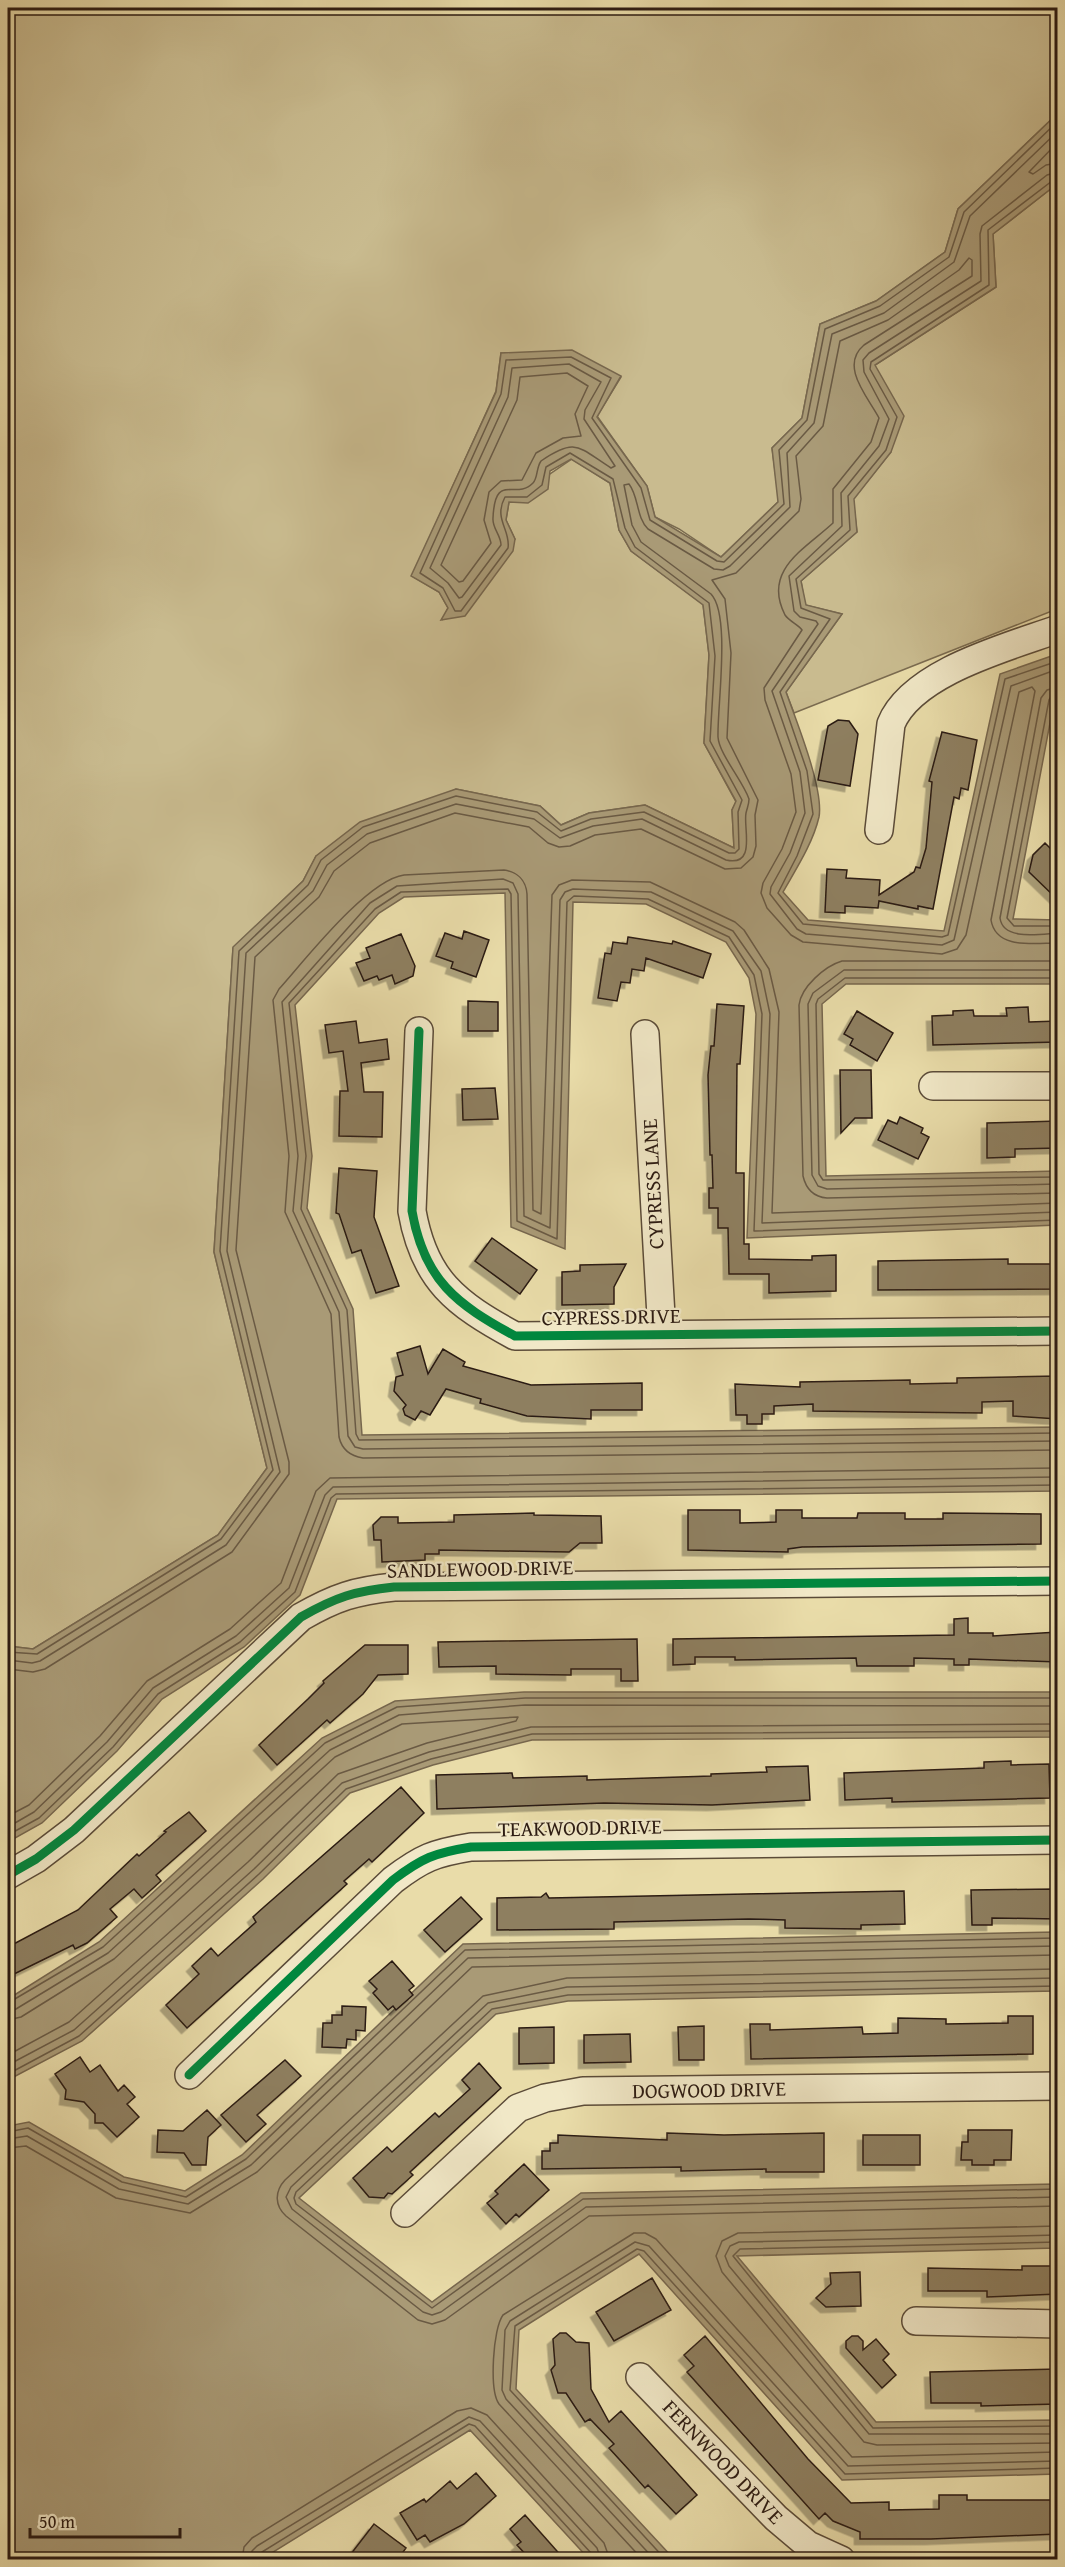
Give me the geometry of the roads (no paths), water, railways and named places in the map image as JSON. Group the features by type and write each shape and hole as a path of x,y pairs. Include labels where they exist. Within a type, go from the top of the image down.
{"street":[{"path":"879,830 891,724 897,708 917,690 951,671 1058,629"},
{"name":"CYPRESS DRIVE","path":"419,1030 412,1211 417,1237 424,1259 439,1280 457,1298 486,1320 515,1336 1058,1331"},
{"name":"CYPRESS LANE","path":"645,1034 662,1334"},
{"path":"933,1086 1058,1086"},
{"name":"SANDLEWOOD DRIVE","path":"8,1875 36,1859 74,1830 301,1617 327,1602 356,1591 394,1587 1058,1581"},
{"name":"TEAKWOOD DRIVE","path":"189,2075 393,1880 421,1859 444,1851 471,1847 1058,1840"},
{"name":"DOGWOOD DRIVE","path":"405,2213 518,2108 544,2098 584,2091 1058,2086"},
{"path":"915,2321 1058,2324"},
{"name":"FERNWOOD DRIVE","path":"640,2378 776,2518 808,2545 841,2559"}],"water":[{"path":"1057,114 1057,184 993,234 996,287 875,365 904,416 891,452 854,499 857,532 801,581 806,605 842,614 786,692 808,754 817,790 819,817 804,856 783,892 808,920 944,931 1000,674 1057,654 1057,686 1013,919 1057,920 1057,984 846,984 822,1004 826,1176 1057,1171 1057,1225 747,1238 756,1014 749,978 726,942 646,904 573,902 565,1249 511,1227 505,893 404,897 379,913 295,1005 312,1156 307,1208 353,1309 362,1435 1057,1427 1057,1491 337,1499 300,1595 244,1647 162,1699 117,1751 42,1823 8,1842 8,1646 33,1649 218,1535 267,1468 214,1252 233,947 303,881 316,856 360,822 456,789 540,806 561,825 589,813 645,805 734,848 732,810 736,801 704,743 709,655 703,605 631,551 619,530 610,483 571,459 550,471 548,489 528,503 509,502 506,520 515,539 513,551 465,616 441,620 448,608 439,592 411,576 496,392 501,353 572,350 621,376 597,417 647,486 655,517 721,557 778,502 772,448 802,418 820,324 876,301 945,252 958,209"},
{"path":"524,1692 1057,1692 1057,1737 532,1740 433,1765 350,1793 263,1879 82,2041 8,2080 8,1999 99,1942 322,1738 395,1701"},
{"path":"1057,1932 1057,1991 568,2001 496,2014 299,2198 432,2302 581,2193 1057,2184 1057,2248 737,2256 876,2422 1057,2420 1057,2474 842,2480 639,2254 519,2330 516,2389 674,2559 589,2559 470,2430 262,2559 8,2559 8,2126 29,2122 124,2177 185,2191 242,2155 463,1944"}]}
